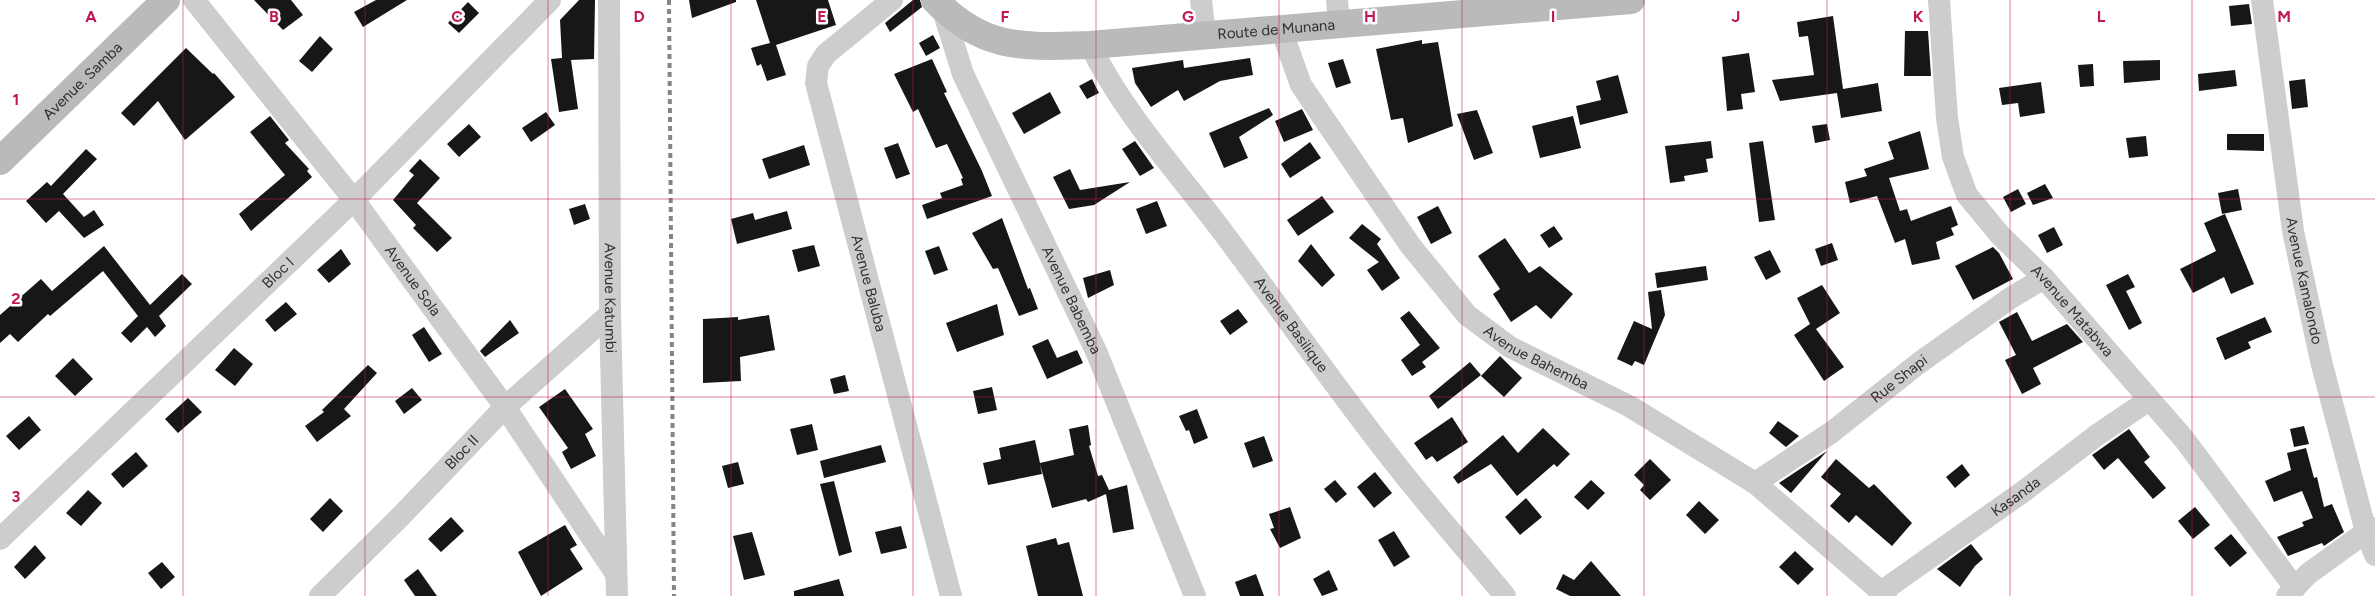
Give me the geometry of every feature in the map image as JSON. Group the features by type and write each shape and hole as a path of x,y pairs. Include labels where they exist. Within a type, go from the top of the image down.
{"main road":[{"name":"Avenue. Samba","path":"0,161 166,0"},
{"name":"Route de Munana","path":"938,4 973,30 1001,43 1032,46 1090,45 1282,29 1338,12 1630,0"}],"street":[{"name":"Avenue Sola","path":"194,0 354,200 505,407 616,574"},
{"name":"Bloc I","path":"0,539 354,200 550,0"},
{"name":"Avenue Katumbi","path":"609,0 610,314 617,596"},
{"name":"Avenue Baluba","path":"892,0 826,54 818,66 816,83 951,596"},
{"path":"1201,0 1205,35"},
{"name":"Avenue Matabwa","path":"1939,0 1947,118 1953,157 1967,195 2000,235 2044,278 2184,439 2291,592"},
{"name":"Avenue Kamalondo","path":"2262,0 2293,231 2320,362 2370,530 2375,555"},
{"name":"Avenue Babemba","path":"938,4 963,74 1096,351 1195,596"},
{"name":"Avenue Bahemba","path":"1282,29 1302,85 1410,245 1467,314 1510,347 1629,406 1755,483 1883,594"},
{"name":"Avenue Basilique","path":"1090,45 1102,69 1144,134 1224,234 1302,341 1395,463 1505,596"},
{"name":"Rue Shapi","path":"1755,483 1832,432 1919,363 2004,302 2044,278"},
{"name":"Bloc II","path":"320,596 400,518 505,407 610,314"},
{"name":"Kasanda","path":"1883,594 2097,435 2149,400"},
{"path":"2291,592 2308,574 2370,530"}],"building":[{"path":"254,0 291,0 303,15 283,30"},
{"path":"376,0 407,0 363,27 354,12"},
{"path":"579,0 595,0 594,59 571,60 578,109 559,112 551,59 562,58 560,20"},
{"path":"689,0 736,0 736,2 692,18"},
{"path":"756,0 828,0 836,25 776,45 786,75 767,81 761,64 757,66 751,48 770,43"},
{"path":"913,0 920,0 922,7 890,32 885,23"},
{"path":"468,2 479,13 459,33 448,23"},
{"path":"2249,4 2252,24 2231,26 2229,6"},
{"path":"1833,16 1843,89 1878,83 1882,111 1841,118 1837,93 1780,101 1772,80 1814,75 1808,36 1799,37 1797,22"},
{"path":"1905,31 1928,31 1931,76 1904,76"},
{"path":"933,35 940,48 926,56 919,43"},
{"path":"320,36 333,49 312,72 299,61"},
{"path":"1422,40 1422,44 1438,42 1453,126 1408,143 1403,118 1391,120 1376,49"},
{"path":"186,48 214,73 235,97 185,140 158,101 134,126 121,113"},
{"path":"1749,53 1755,92 1741,94 1743,109 1727,111 1722,57"},
{"path":"1250,58 1253,75 1220,81 1184,101 1178,90 1151,107 1135,83 1132,68 1183,60 1184,68"},
{"path":"932,59 947,92 944,93 992,196 927,219 922,205 942,198 940,193 963,185 961,179 963,178 947,144 936,148 918,109 913,112 894,74"},
{"path":"1343,59 1351,83 1336,88 1328,63"},
{"path":"2160,60 2160,80 2124,83 2123,61"},
{"path":"2093,64 2094,86 2080,87 2078,65"},
{"path":"2235,70 2237,86 2199,91 2198,74"},
{"path":"1618,75 1628,113 1580,125 1576,106 1601,100 1596,81"},
{"path":"1092,79 1099,93 1087,99 1079,86"},
{"path":"2305,79 2308,107 2292,109 2289,81"},
{"path":"2041,82 2045,113 2020,117 2018,103 2002,105 1999,88"},
{"path":"1050,92 1061,113 1024,134 1012,113"},
{"path":"1269,108 1273,115 1239,137 1248,158 1224,168 1209,133"},
{"path":"1302,109 1313,130 1284,142 1275,121"},
{"path":"1477,110 1493,153 1474,160 1457,114"},
{"path":"546,112 555,125 531,142 522,128"},
{"path":"270,116 289,140 285,143 309,169 307,171 312,177 251,231 239,214 285,175 250,132"},
{"path":"1573,116 1581,148 1540,158 1532,126"},
{"path":"469,124 481,137 459,157 447,144"},
{"path":"1827,124 1830,140 1815,143 1812,126"},
{"path":"1920,131 1929,169 1889,178 1900,211 1907,209 1911,221 1951,206 1958,225 1951,228 1954,235 1936,242 1940,259 1912,265 1905,239 1895,243 1877,196 1850,203 1845,182 1867,176 1864,169 1894,159 1888,142"},
{"path":"2227,134 2264,134 2264,151 2227,150"},
{"path":"2146,136 2148,156 2129,158 2126,138"},
{"path":"1135,141 1154,168 1140,176 1122,149"},
{"path":"1711,141 1713,158 1706,159 1708,172 1684,176 1685,181 1670,183 1665,146"},
{"path":"1763,141 1775,220 1759,222 1749,143"},
{"path":"1310,142 1321,158 1290,178 1281,164"},
{"path":"898,143 910,174 896,179 884,148"},
{"path":"804,145 810,165 769,179 762,159"},
{"path":"86,149 97,159 63,194 84,217 94,210 104,225 84,238 59,211 46,223 26,201 47,182 51,186"},
{"path":"420,159 440,178 417,203 452,238 437,252 413,228 416,225 393,200 414,175 409,171"},
{"path":"1070,169 1080,190 1130,182 1094,205 1069,209 1053,177"},
{"path":"2045,184 2053,198 2033,205 2027,193"},
{"path":"2018,189 2026,204 2011,212 2003,197"},
{"path":"2238,189 2242,210 2222,214 2218,193"},
{"path":"1322,196 1334,212 1298,236 1287,220"},
{"path":"1157,201 1167,226 1146,234 1136,209"},
{"path":"585,204 590,219 574,225 569,209"},
{"path":"1438,206 1452,233 1431,244 1417,217"},
{"path":"787,211 792,229 737,244 731,219 753,213 755,220"},
{"path":"2225,214 2254,284 2231,294 2224,277 2193,293 2180,269 2216,251 2204,223"},
{"path":"1002,218 1028,289 1030,288 1038,309 1019,316 998,268 993,269 972,233"},
{"path":"1362,224 1381,239 1377,244 1400,278 1382,291 1367,270 1379,262 1349,238"},
{"path":"1554,226 1563,239 1549,248 1540,235"},
{"path":"2054,227 2063,245 2047,253 2038,235"},
{"path":"1505,238 1529,273 1540,266 1573,294 1551,319 1536,305 1511,322 1493,294 1500,289 1478,256"},
{"path":"1832,243 1838,260 1821,266 1815,249"},
{"path":"1311,244 1335,275 1322,287 1298,261"},
{"path":"814,245 820,266 798,272 792,250"},
{"path":"104,246 150,305 182,274 192,284 159,316 166,326 155,337 147,327 131,343 121,333 138,316 103,271 50,316 48,314 18,342 10,334 0,343 0,315 41,279 52,291"},
{"path":"939,246 948,270 934,275 925,251"},
{"path":"1993,247 1999,253 2013,279 1973,300 1955,266"},
{"path":"341,249 351,264 329,283 317,270"},
{"path":"1770,250 1781,272 1766,280 1754,257"},
{"path":"1706,266 1708,280 1657,288 1655,273"},
{"path":"1110,270 1114,285 1088,298 1083,278"},
{"path":"2128,274 2135,287 2126,291 2142,323 2129,330 2106,285"},
{"path":"1822,285 1840,313 1816,329 1844,367 1824,381 1794,335 1810,324 1797,298"},
{"path":"1661,290 1665,315 1644,365 1635,361 1632,366 1617,359 1634,321 1652,329 1648,292"},
{"path":"286,302 297,314 275,332 265,320"},
{"path":"997,304 1004,335 957,352 946,323"},
{"path":"1238,309 1248,322 1230,335 1220,321"},
{"path":"1409,311 1440,348 1422,362 1426,367 1412,376 1401,360 1420,345 1400,318"},
{"path":"2017,312 2032,341 2067,324 2083,342 2033,368 2041,384 2022,394 2005,360 2016,355 1999,322"},
{"path":"769,315 775,350 740,357 741,381 703,383 703,319 738,317 738,320"},
{"path":"2265,317 2272,332 2248,342 2251,348 2225,360 2216,338"},
{"path":"510,320 519,333 485,357 480,351"},
{"path":"424,327 442,354 429,362 412,335"},
{"path":"1048,339 1057,358 1077,350 1083,363 1047,379 1032,346"},
{"path":"234,348 253,364 235,386 215,370"},
{"path":"1500,356 1522,378 1504,397 1481,376"},
{"path":"73,358 93,379 75,396 55,376"},
{"path":"1470,362 1481,375 1438,409 1429,396"},
{"path":"368,365 377,373 344,409 351,416 317,442 305,426 324,412 322,410"},
{"path":"845,375 849,391 834,394 830,379"},
{"path":"992,387 997,410 978,414 973,391"},
{"path":"412,388 422,400 404,414 395,401"},
{"path":"565,389 593,429 585,434 596,456 571,469 562,452 568,448 539,407"},
{"path":"188,398 202,412 178,433 165,419"},
{"path":"1197,409 1208,438 1194,444 1189,430 1186,431 1179,416"},
{"path":"29,416 41,430 19,450 6,436"},
{"path":"1452,417 1468,442 1437,462 1432,456 1426,460 1414,443"},
{"path":"1778,421 1799,436 1786,447 1769,433"},
{"path":"812,424 818,450 797,455 790,429"},
{"path":"1088,425 1091,445 1089,446 1098,476 1102,475 1109,490 1127,485 1134,529 1113,533 1106,494 1088,502 1086,499 1052,508 1040,464 1042,474 988,485 983,463 1001,459 999,448 1035,440 1040,463 1074,455 1069,429"},
{"path":"2304,426 2309,444 2294,447 2290,429"},
{"path":"1543,428 1570,454 1557,467 1554,464 1517,496 1491,464 1458,484 1453,477 1503,435 1518,453"},
{"path":"2129,429 2150,457 2144,462 2166,488 2153,499 2118,458 2104,470 2092,455"},
{"path":"1264,436 1273,461 1253,468 1244,443"},
{"path":"881,445 886,462 824,478 820,461"},
{"path":"2306,448 2314,478 2317,477 2324,507 2332,504 2344,532 2324,546 2322,543 2288,556 2277,537 2304,526 2302,522 2313,518 2302,491 2274,502 2265,481 2291,470 2287,453"},
{"path":"1827,451 1791,493 1779,483"},
{"path":"136,452 148,466 123,488 111,474"},
{"path":"1650,459 1671,480 1650,500 1640,490 1644,485 1634,475"},
{"path":"1836,459 1869,488 1874,484 1912,523 1892,546 1856,515 1849,523 1830,506 1841,494 1821,477"},
{"path":"738,462 744,484 728,488 722,466"},
{"path":"1962,464 1970,475 1955,488 1946,477"},
{"path":"1375,472 1392,493 1374,508 1357,487"},
{"path":"1335,480 1347,494 1336,503 1324,489"},
{"path":"1591,480 1605,493 1588,510 1574,497"},
{"path":"834,481 852,552 839,556 820,484"},
{"path":"88,490 102,503 81,526 66,513"},
{"path":"330,498 343,511 323,532 310,519"},
{"path":"1526,498 1542,517 1520,535 1505,517"},
{"path":"1699,501 1719,520 1705,534 1686,515"},
{"path":"1290,507 1301,538 1280,548 1270,529 1274,528 1269,514"},
{"path":"2195,507 2210,525 2193,539 2178,521"},
{"path":"451,517 464,531 441,552 428,539"},
{"path":"565,525 577,545 570,549 583,569 541,596 518,552"},
{"path":"901,526 907,548 881,554 875,532"},
{"path":"1394,531 1410,557 1394,567 1378,540"},
{"path":"752,532 765,575 744,580 733,536"},
{"path":"2231,534 2247,553 2230,567 2214,548"},
{"path":"1056,538 1058,545 1069,542 1083,596 1038,596 1026,546"},
{"path":"1971,544 1983,559 1975,566 1960,587 1937,569"},
{"path":"35,545 46,558 25,579 14,567"},
{"path":"1795,551 1814,569 1798,585 1779,567"},
{"path":"1591,561 1621,596 1570,596 1556,589 1563,574 1574,580"},
{"path":"162,562 175,577 161,589 148,573"},
{"path":"418,569 437,596 415,596 404,580"},
{"path":"1329,570 1338,590 1322,596 1313,579"},
{"path":"1256,574 1264,596 1240,596 1235,582"},
{"path":"839,579 844,596 794,596 794,591"}],"railway":[{"path":"669,0 674,596"}]}
